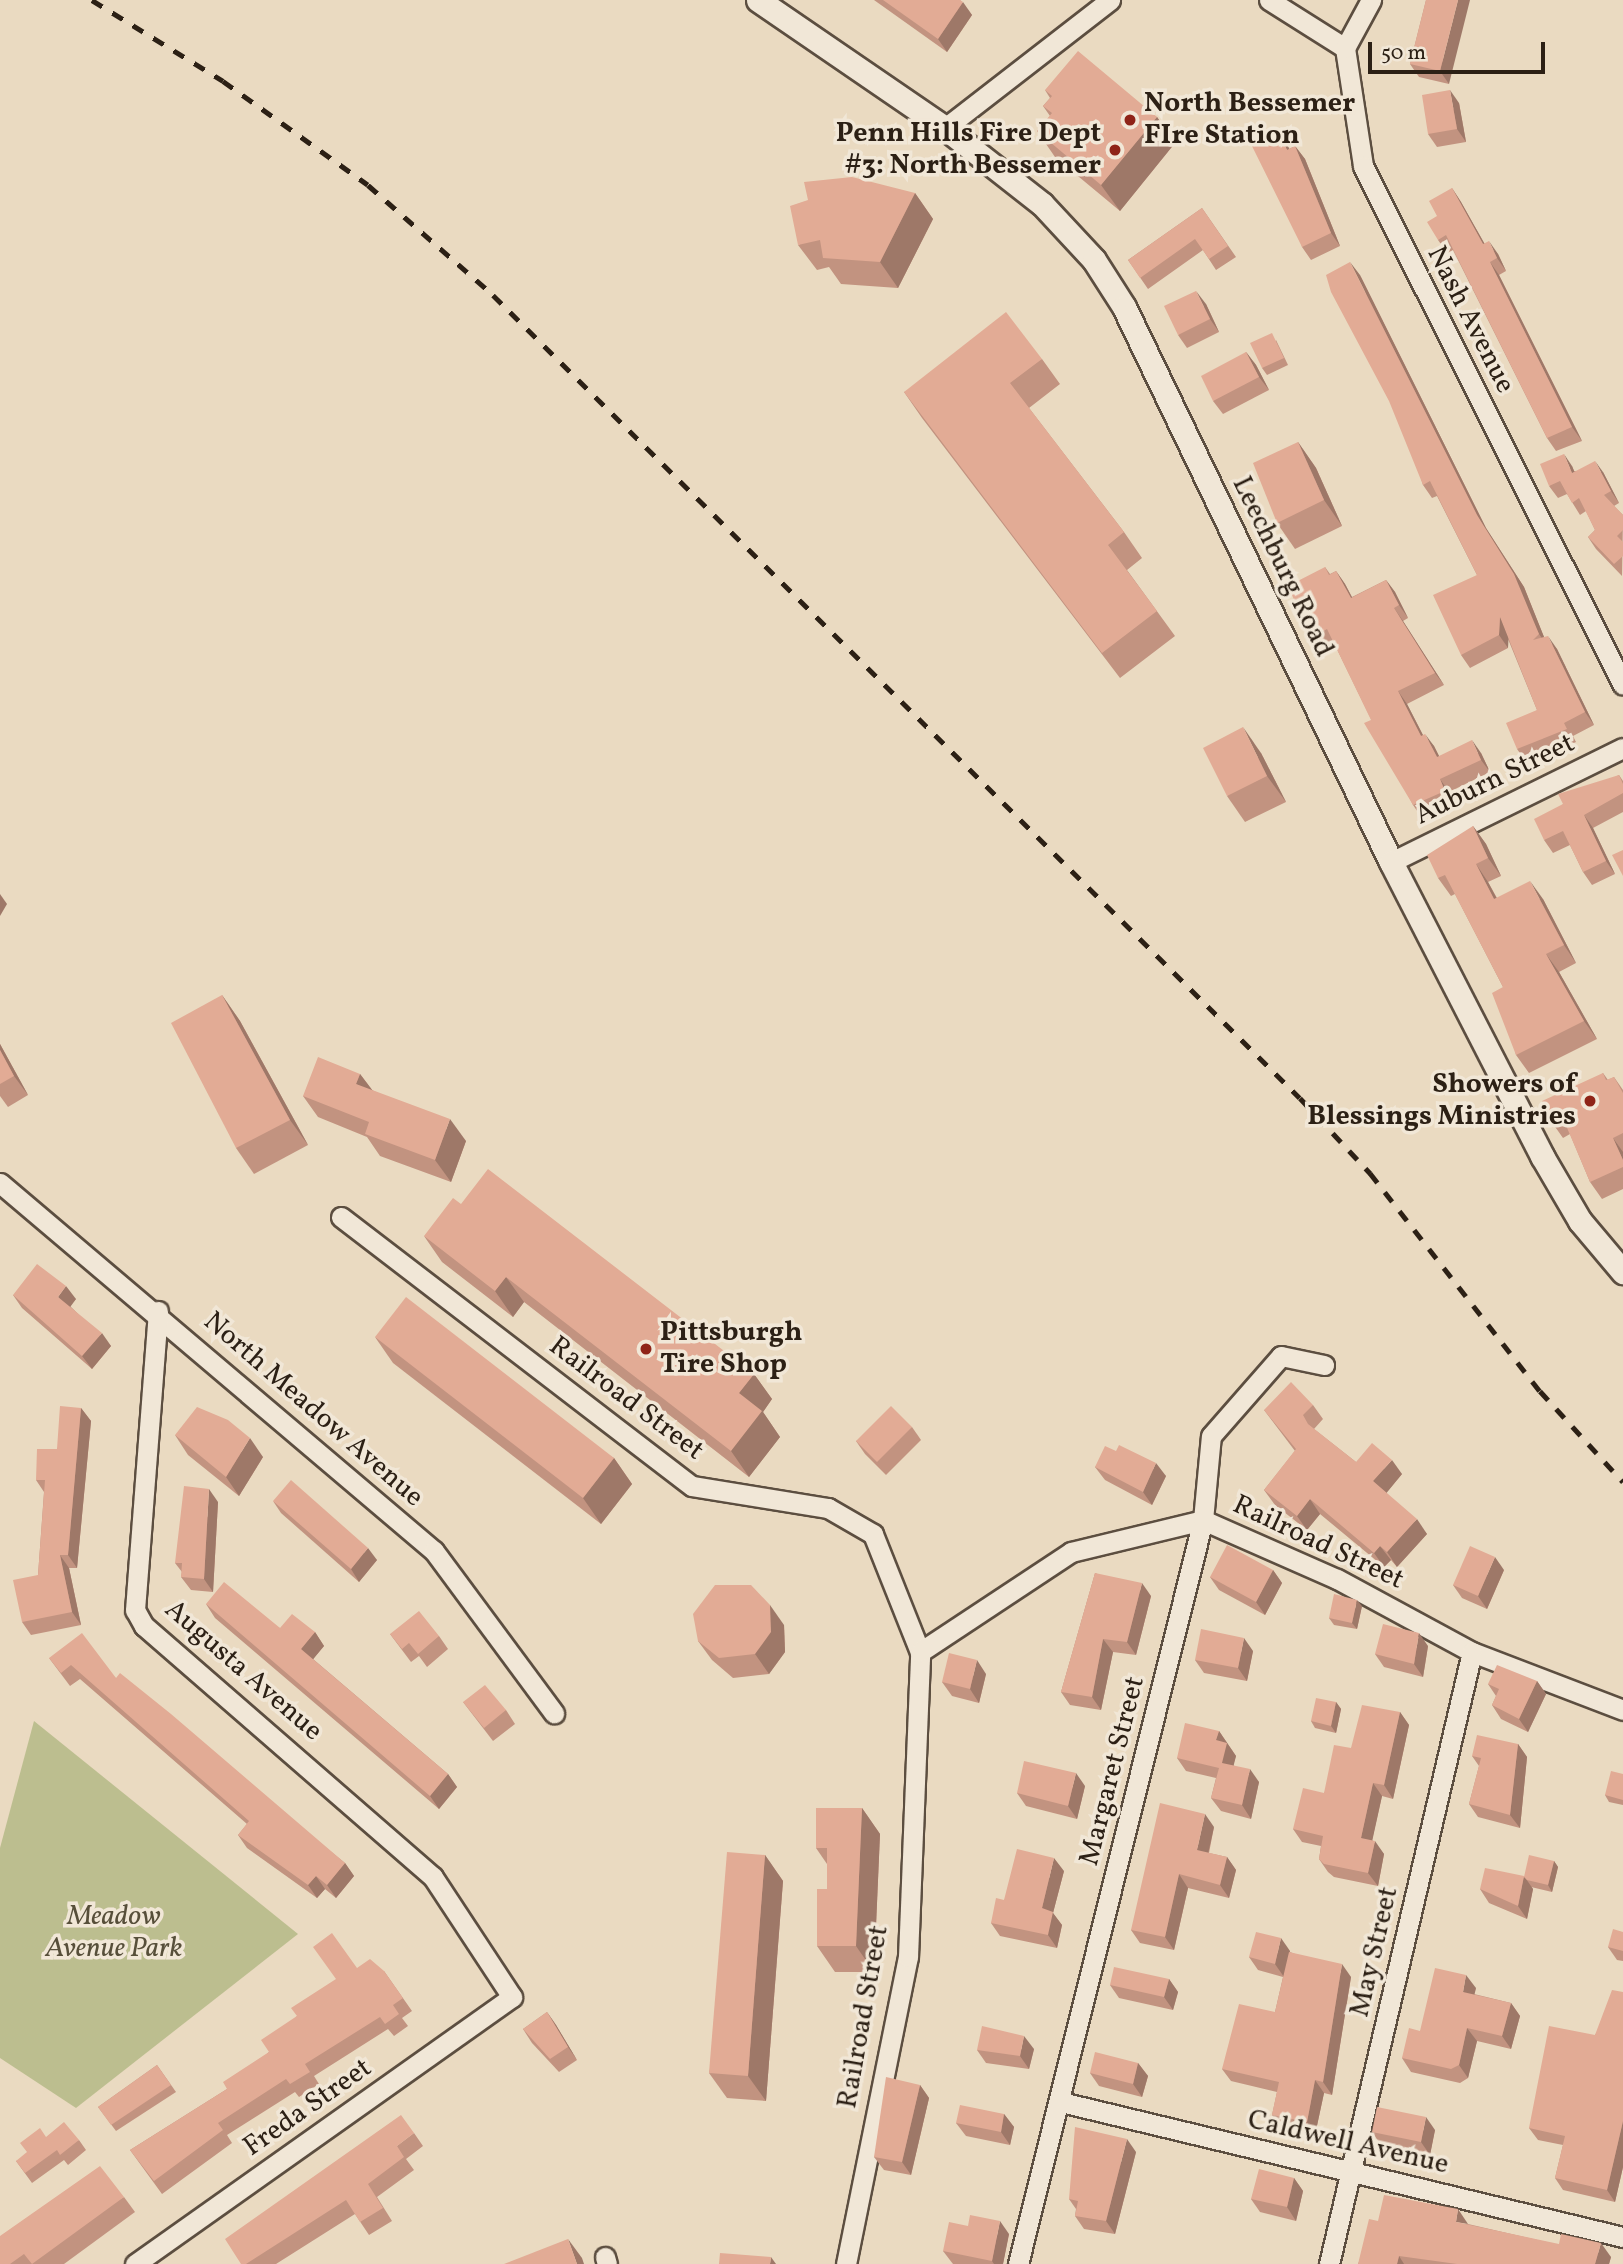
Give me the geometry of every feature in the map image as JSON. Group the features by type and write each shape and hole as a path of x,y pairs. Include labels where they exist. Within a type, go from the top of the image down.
{"street":[{"name":"Leechburg Road","path":"758,0 945,128 1042,204 1094,260 1124,307 1391,862 1542,1156 1580,1221 1623,1272"},
{"path":"945,128 1110,0"},
{"path":"1269,0 1345,48 1371,0"},
{"name":"Nash Avenue","path":"1345,48 1363,166 1623,685"},
{"name":"Auburn Street","path":"1391,862 1623,748"},
{"name":"North Meadow Avenue","path":"0,1183 158,1311 434,1552 554,1713"},
{"name":"Railroad Street","path":"341,1217 692,1486 828,1508 873,1534 920,1652 908,1957 846,2264"},
{"name":"Augusta Avenue","path":"158,1311 135,1610 144,1626 433,1877 512,1997"},
{"name":"Margaret Street","path":"1018,2264 1203,1520 1212,1436 1235,1405 1281,1356 1324,1365"},
{"name":"Railroad Street","path":"920,1652 1071,1552 1203,1520 1337,1579 1472,1652 1623,1710"},
{"name":"May Street","path":"1329,2264 1353,2174 1472,1652"},
{"name":"Freda Street","path":"135,2264 512,1997"},
{"name":"Caldwell Avenue","path":"1060,2102 1623,2237"}],"green space":[{"name":"Meadow Avenue Park","path":"34,1721 298,1934 76,2108 0,2058 0,1848"}],"building":[{"path":"883,0 960,0 963,2 938,39"},
{"path":"1426,0 1458,0 1440,71 1410,64"},
{"name":"Penn Hills Fire Dept #3: North Bessemer","path":"1078,51 1157,117 1101,185 1037,131 1052,113 1043,106 1052,96 1045,90"},
{"path":"1450,90 1457,129 1428,134 1422,95"},
{"path":"1276,127 1287,150 1295,146 1331,233 1302,247 1249,140"},
{"path":"852,177 915,193 880,262 823,258 820,240 798,245 790,206 808,200 804,182"},
{"path":"1452,188 1483,244 1489,241 1497,258 1490,262 1572,427 1547,438 1446,235 1438,240 1427,222 1437,216 1429,201"},
{"path":"1202,208 1228,246 1209,259 1195,239 1140,278 1128,260"},
{"path":"1350,262 1477,515 1514,574 1539,634 1533,640 1548,636 1585,712 1564,723 1567,729 1517,749 1506,723 1537,710 1500,617 1499,635 1461,655 1433,595 1477,575 1430,481 1423,485 1389,401 1331,292 1326,275"},
{"path":"1196,291 1210,319 1178,335 1164,306"},
{"path":"1006,312 1042,359 1010,383 1124,532 1108,545 1157,611 1102,653 904,392"},
{"path":"1272,333 1284,358 1262,368 1250,343"},
{"path":"1246,352 1259,377 1213,401 1201,376"},
{"path":"1298,442 1324,500 1277,523 1253,463"},
{"path":"1564,454 1572,473 1595,461 1611,491 1604,495 1623,515 1623,530 1617,536 1623,542 1623,556 1614,564 1588,537 1595,530 1579,498 1572,503 1560,481 1549,486 1540,464"},
{"path":"1325,567 1329,575 1336,571 1351,598 1386,580 1399,605 1394,608 1435,673 1398,691 1421,736 1425,734 1437,757 1472,740 1481,760 1440,779 1445,791 1413,805 1364,723 1371,720 1327,629 1311,638 1288,586"},
{"path":"1243,727 1267,776 1227,796 1203,748"},
{"path":"1619,775 1623,793 1584,815 1606,861 1583,872 1563,831 1544,840 1534,819 1563,804 1558,794"},
{"path":"1473,826 1488,858 1476,864 1494,899 1530,881 1564,945 1546,954 1584,1021 1516,1055 1492,993 1503,987 1445,875 1438,878 1427,855"},
{"path":"1623,850 1623,876 1612,855"},
{"path":"222,995 290,1120 236,1148 171,1023"},
{"path":"0,1050 14,1076 0,1084"},
{"path":"318,1057 360,1074 356,1084 450,1119 435,1160 365,1134 369,1122 303,1096"},
{"path":"1603,1073 1606,1080 1614,1077 1623,1093 1623,1133 1613,1138 1623,1160 1623,1167 1590,1182 1562,1116 1551,1121 1542,1101"},
{"name":"Pittsburgh Tire Shop","path":"488,1169 754,1374 739,1393 762,1411 731,1451 506,1277 495,1291 424,1236 453,1198 461,1204"},
{"path":"37,1264 66,1286 58,1297 102,1333 82,1356 13,1295"},
{"path":"406,1297 614,1458 583,1498 375,1337"},
{"path":"1291,1382 1313,1405 1303,1415 1308,1424 1356,1462 1372,1443 1392,1460 1373,1481 1417,1519 1387,1552 1380,1546 1374,1553 1310,1499 1297,1516 1264,1490 1296,1449 1264,1410"},
{"path":"60,1406 81,1408 68,1555 60,1555 72,1612 22,1622 13,1580 38,1575 45,1480 36,1480 37,1449 57,1449"},
{"path":"891,1406 912,1427 877,1462 856,1441"},
{"path":"197,1407 228,1420 250,1438 226,1477 175,1435"},
{"path":"1119,1445 1156,1463 1143,1492 1095,1467 1105,1446 1116,1451"},
{"path":"291,1480 368,1548 351,1569 273,1501"},
{"path":"184,1486 209,1489 204,1579 181,1577 182,1563 175,1563"},
{"path":"1227,1545 1273,1570 1256,1602 1210,1577"},
{"path":"1470,1546 1495,1557 1478,1596 1453,1585"},
{"path":"1095,1573 1142,1583 1127,1642 1103,1639 1092,1697 1061,1692"},
{"path":"224,1582 280,1628 292,1614 315,1632 301,1649 448,1774 430,1796 206,1604"},
{"path":"715,1585 751,1585 770,1605 771,1632 755,1654 719,1658 698,1641 693,1614"},
{"path":"1334,1594 1357,1600 1352,1623 1329,1618"},
{"path":"419,1611 439,1636 418,1654 409,1643 402,1649 390,1634"},
{"path":"1383,1624 1419,1633 1414,1664 1375,1654"},
{"path":"1201,1629 1244,1638 1238,1668 1195,1660"},
{"path":"82,1633 116,1678 120,1673 171,1714 345,1863 327,1885 316,1876 308,1885 238,1835 249,1821 71,1665 61,1673 49,1658"},
{"path":"949,1653 977,1660 970,1689 942,1682"},
{"path":"1497,1665 1537,1681 1519,1719 1492,1705 1499,1689 1488,1684"},
{"path":"485,1685 506,1710 484,1728 463,1702"},
{"path":"1316,1698 1336,1702 1331,1726 1311,1721"},
{"path":"1362,1705 1400,1712 1384,1785 1373,1783 1361,1838 1375,1841 1368,1873 1324,1864 1319,1859 1323,1836 1293,1829 1303,1788 1324,1793 1334,1745 1351,1748"},
{"path":"1185,1723 1219,1731 1216,1740 1227,1743 1222,1763 1250,1769 1242,1805 1211,1798 1219,1768 1177,1758"},
{"path":"1477,1735 1518,1744 1510,1815 1469,1804 1481,1758 1472,1756"},
{"path":"1024,1761 1076,1773 1068,1806 1017,1793"},
{"path":"1611,1771 1623,1774 1623,1800 1605,1795"},
{"path":"1160,1803 1205,1814 1197,1850 1227,1857 1220,1885 1179,1874 1165,1937 1131,1930"},
{"path":"816,1808 862,1808 856,1946 817,1946 817,1889 827,1889 827,1848 816,1848"},
{"path":"1017,1849 1054,1858 1042,1908 1053,1912 1048,1935 991,1923 996,1898 1004,1900"},
{"path":"727,1852 765,1855 748,2076 709,2073"},
{"path":"1529,1855 1554,1861 1548,1885 1524,1877"},
{"path":"1485,1868 1524,1876 1518,1906 1480,1889"},
{"path":"1613,1929 1623,1932 1623,1951 1608,1947"},
{"path":"1256,1932 1281,1938 1275,1964 1249,1957"},
{"path":"332,1933 357,1968 370,1959 384,1971 403,1998 393,2005 399,2014 385,2024 380,2017 305,2064 310,2072 290,2084 286,2079 218,2123 223,2130 154,2181 130,2150 227,2089 223,2082 269,2052 261,2040 297,2016 291,2008 336,1979 313,1947"},
{"path":"1289,1952 1342,1964 1323,2082 1315,2080 1307,2122 1272,2115 1279,2082 1222,2069 1239,2004 1275,2012"},
{"path":"1114,1967 1169,1979 1164,1997 1110,1985"},
{"path":"1435,1968 1466,1975 1463,1992 1511,2003 1502,2036 1467,2028 1459,2065 1451,2069 1402,2058 1409,2028 1420,2031"},
{"path":"1612,1990 1623,1992 1623,2121 1607,2190 1555,2178 1565,2136 1529,2128 1549,2026 1595,2035"},
{"path":"547,2012 568,2047 550,2059 523,2029"},
{"path":"982,2026 1024,2036 1020,2056 977,2050"},
{"path":"1095,2052 1138,2063 1133,2084 1090,2073"},
{"path":"157,2065 171,2085 111,2125 98,2107"},
{"path":"886,2077 920,2085 902,2162 874,2157"},
{"path":"960,2105 1004,2114 1001,2132 956,2123"},
{"path":"1377,2107 1426,2117 1421,2142 1372,2132"},
{"path":"401,2115 414,2133 397,2146 404,2157 368,2184 383,2208 360,2222 346,2200 246,2264 241,2264 225,2239"},
{"path":"64,2122 79,2140 60,2155 57,2150 25,2173 16,2161 27,2152 20,2143 40,2128 46,2137"},
{"path":"1075,2127 1127,2139 1106,2221 1075,2216 1078,2201 1069,2199"},
{"path":"100,2166 124,2197 32,2264 24,2254 10,2264 0,2264 0,2236"},
{"path":"1259,2169 1294,2178 1287,2207 1251,2199"},
{"path":"1384,2195 1458,2209 1456,2222 1559,2244 1561,2234 1601,2243 1595,2264 1457,2264 1399,2256 1397,2264 1358,2264 1369,2219 1378,2221"},
{"path":"970,2215 1000,2221 992,2261 943,2251 949,2222 968,2226"},
{"path":"568,2239 577,2264 504,2264"},
{"path":"720,2253 771,2257 770,2264 719,2264"}],"railway":[{"path":"92,0 223,81 368,185 493,295 1300,1098 1370,1173 1540,1391 1623,1482"}],"place":[{"name":"North Bessemer FIre Station","path":"1130,120"},
{"name":"Penn Hills Fire Dept #3: North Bessemer","path":"1115,150"},
{"name":"Showers of Blessings Ministries","path":"1590,1101"},
{"name":"Pittsburgh Tire Shop","path":"646,1349"}]}
